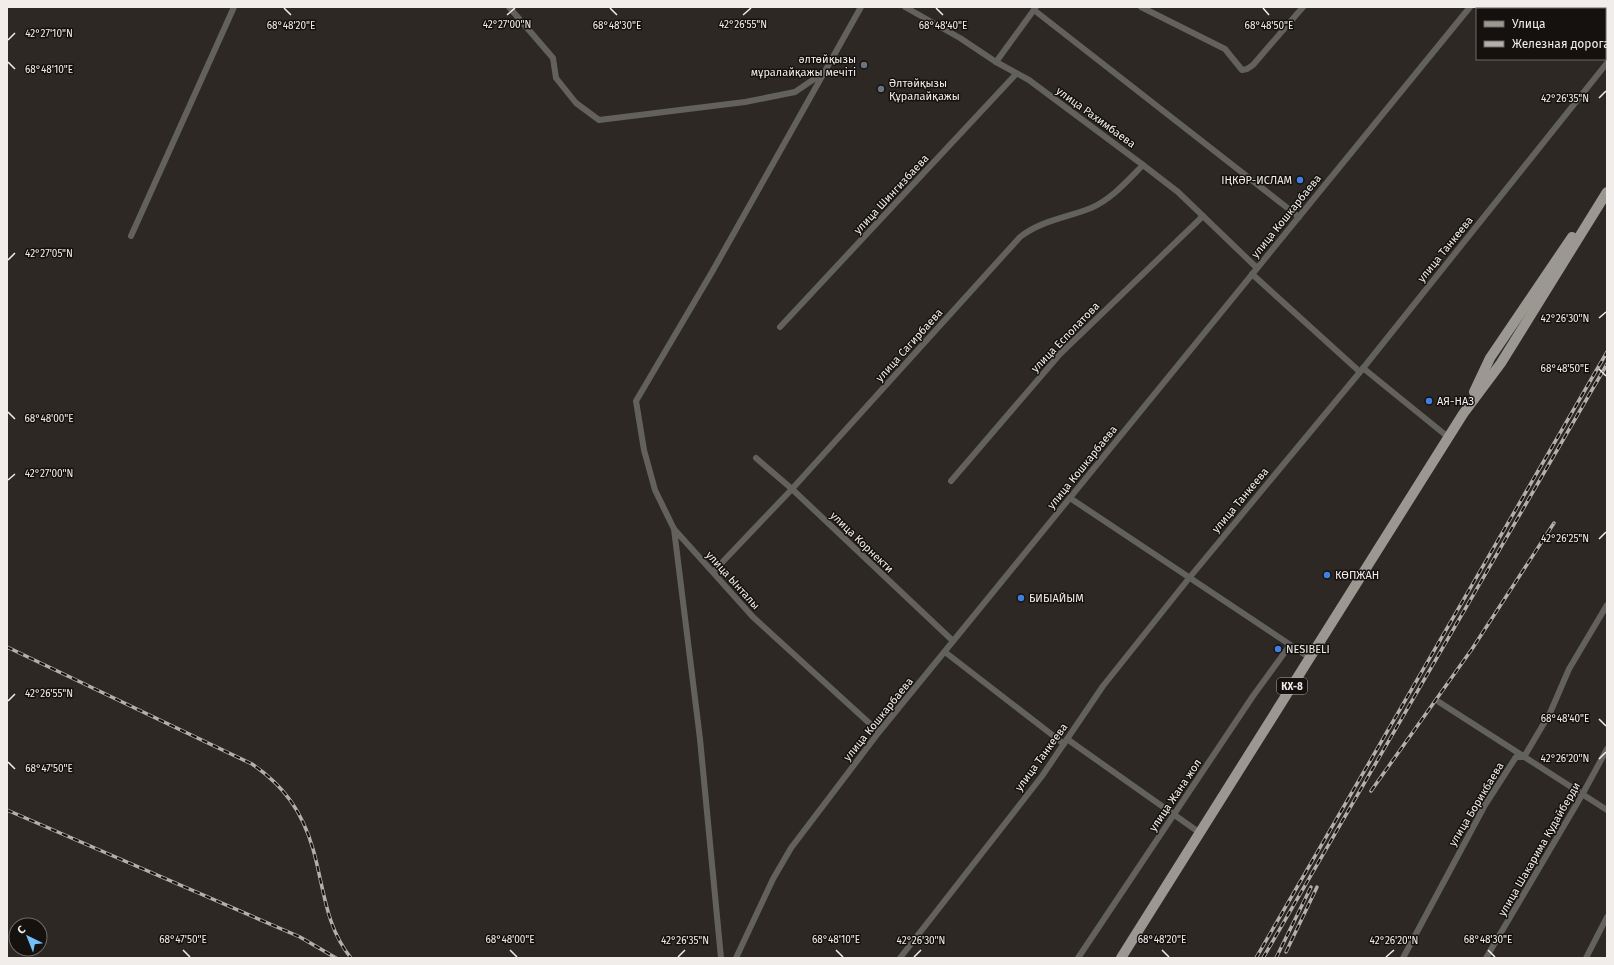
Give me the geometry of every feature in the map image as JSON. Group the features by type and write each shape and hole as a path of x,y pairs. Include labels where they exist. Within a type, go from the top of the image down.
{"main road":[{"name":"КХ-8","path":"1462,414 1501,363 1607,192"},
{"name":"КХ-8","path":"1121,958 1448,437 1462,414 1490,358 1579,225 1600,203"},
{"path":"1490,358 1496,364 1501,363"}],"street":[{"path":"131,236 234,7"},
{"path":"510,7 553,58 556,78 576,103 598,120 745,102 795,92 822,74 861,7"},
{"name":"улица Рахимбаева","path":"905,7 960,38 1016,74 1029,80 1143,164 1178,192 1257,268"},
{"path":"1141,7 1225,49 1242,70 1247,70 1253,65 1303,7"},
{"name":"улица Кошкарбаева","path":"736,958 766,892 791,848 878,732 946,652 953,641 1470,7"},
{"path":"996,62 1035,8 1299,217"},
{"name":"улица Танкеева","path":"900,958 1042,776 1103,686 1190,577 1361,370 1607,64"},
{"name":"улица Ынталы","path":"822,74 712,272 636,402 644,450 655,490 674,529 753,617 878,732"},
{"name":"улица Шингизбаева","path":"780,327 1016,74"},
{"name":"улица Сагирбаева","path":"713,572 792,489 1020,237 1032,228 1092,207 1121,187 1143,164"},
{"name":"улица Есполатова","path":"950,481 1060,354 1203,216"},
{"path":"1252,274 1361,370 1448,437"},
{"name":"улица Корнекти","path":"756,458 792,489 953,641"},
{"path":"1070,498 1310,658"},
{"path":"674,529 700,739 721,958"},
{"name":"улица Борикбаева","path":"1403,958 1485,805 1516,757 1524,757 1550,714 1569,669 1607,605"},
{"name":"улица Жана жол","path":"1078,958 1175,815 1253,696 1290,645"},
{"path":"946,652 1066,741 1200,833"},
{"path":"1439,702 1607,810"},
{"name":"улица Шакарима Кудайберди","path":"1486,958 1582,795 1607,749"},
{"path":"1586,958 1607,917"}],"railway":[{"path":"1256,958 1607,352"},
{"path":"1263,958 1607,364"},
{"path":"1371,791 1472,649 1554,523"},
{"path":"7,647 252,764 273,781 290,800 309,835 330,919 342,946 351,958"},
{"path":"7,810 300,937 336,958"},
{"path":"1276,958 1311,887"},
{"path":"1286,952 1317,887"}],"place":[{"name":"әлтөйқызы мұралайқажы мечіті","path":"864,65"},
{"name":"Әлтәйқызы Құралайқажы","path":"881,89"},
{"name":"ІҢКӘР-ИСЛАМ","path":"1300,180"},
{"name":"АЯ-НАЗ","path":"1429,401"},
{"name":"КӨПЖАН","path":"1327,575"},
{"name":"БИБІАЙЫМ","path":"1021,598"},
{"name":"NESIBELI","path":"1278,649"}]}
